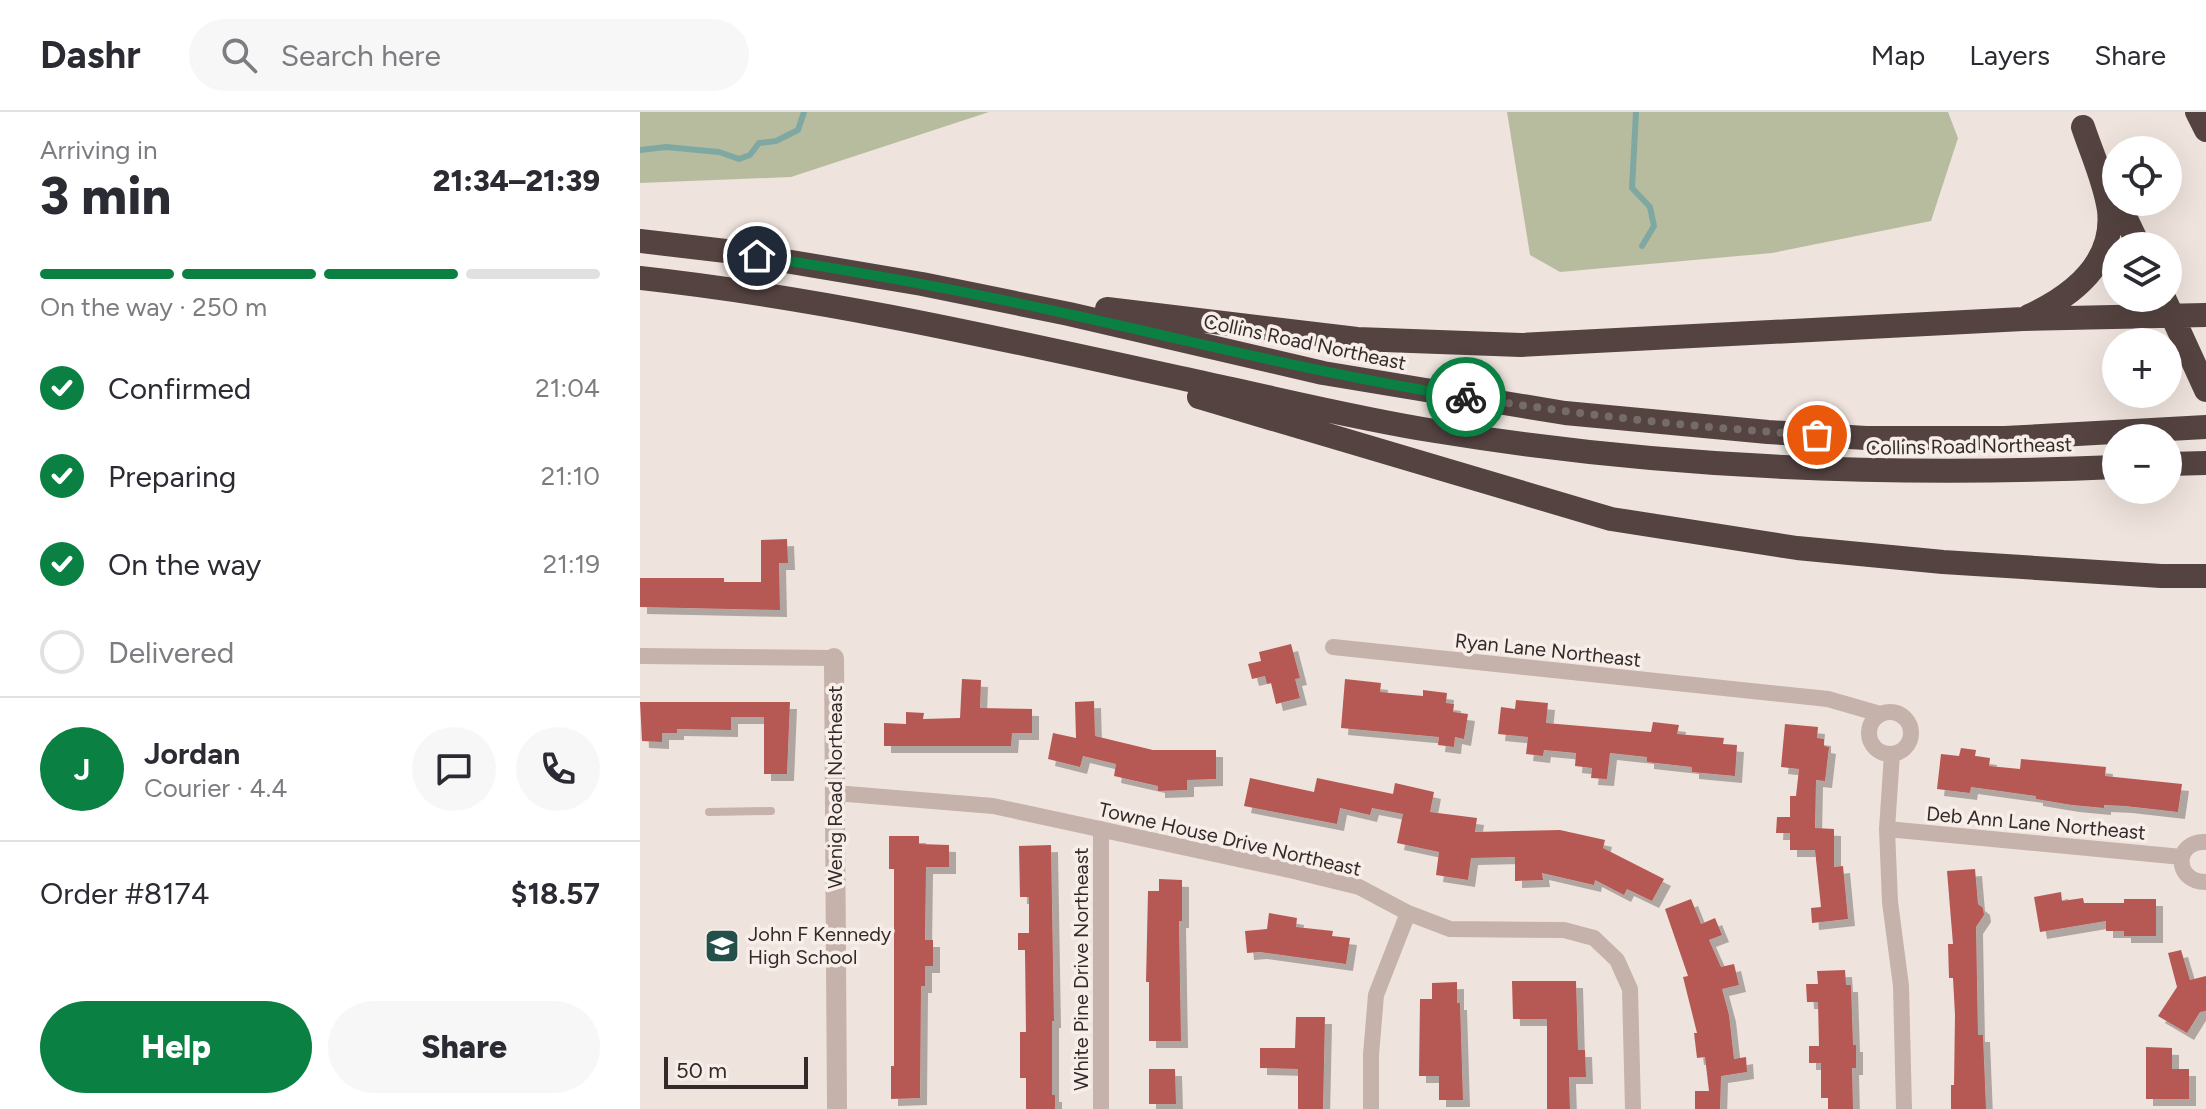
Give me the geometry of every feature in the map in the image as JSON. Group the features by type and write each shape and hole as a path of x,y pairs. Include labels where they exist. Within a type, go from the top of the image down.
{"highway":[{"path":"2197,112 2206,130"},
{"path":"2080,120 2102,168"},
{"path":"2023,319 2066,297 2090,274 2105,245 2109,209 2080,120"},
{"name":"Collins Road Northeast","path":"640,241 741,253 922,284 1069,314 1323,373 1565,413 1866,438 2005,438 2206,427"},
{"name":"Collins Road Northeast","path":"640,278 719,286 820,302 1434,431 1651,460 1864,472 2005,472 2102,468"},
{"path":"922,284 1231,326 1424,343 1521,345 2115,312"},
{"path":"2182,311 2206,315"},
{"path":"2170,312 2206,390"},
{"path":"1033,346 1611,519 1797,548 1958,564 2206,576"},
{"path":"2182,464 2206,463"},
{"path":"2161,576 2206,587"}],"street":[{"name":"Ryan Lane Northeast","path":"1333,647 1828,699 1880,714"},
{"path":"640,656 834,658"},
{"name":"Wenig Road Northeast","path":"834,658 837,1109"},
{"path":"1894,713 1905,719 1910,737 1904,749 1892,754 1878,750 1870,739 1871,724 1880,714 1894,713"},
{"path":"1892,754 1887,829 1890,902 1901,986 1904,1109"},
{"name":"Towne House Drive Northeast","path":"835,793 993,806 1101,829 1359,887 1408,913 1450,929 1564,930 1594,938 1617,960 1630,989 1633,1109"},
{"name":"White Pine Drive Northeast","path":"1101,829 1101,1109"},
{"name":"Deb Ann Lane Northeast","path":"1887,829 2182,857"},
{"path":"2206,842 2195,842 2182,857 2187,876 2206,882"},
{"path":"1371,1109 1376,995 1408,913"}],"lane":[{"path":"709,812 771,811"}],"green space":[{"path":"640,112 989,112 791,177 640,183"},
{"path":"1507,112 1948,112 1958,138 1931,221 1772,253 1560,272 1530,255"}],"building":[{"path":"787,539 788,563 779,563 780,610 640,607 640,578 724,578 724,582 761,582 761,540"},
{"path":"1291,644 1300,678 1295,679 1300,698 1276,704 1271,683 1267,684 1265,676 1252,679 1248,664 1261,661 1259,652"},
{"path":"962,679 981,680 980,708 1032,709 1032,733 1012,733 1011,746 884,746 884,723 906,724 906,712 924,713 923,719 960,718"},
{"path":"1345,679 1381,683 1380,692 1423,696 1423,690 1447,693 1446,703 1454,704 1453,712 1468,714 1464,739 1455,737 1454,747 1438,745 1439,737 1341,728"},
{"path":"1516,700 1548,703 1546,723 1651,732 1653,722 1679,725 1677,734 1724,738 1723,744 1737,745 1735,776 1692,772 1692,767 1647,762 1647,757 1610,753 1607,779 1591,778 1592,768 1575,766 1576,753 1544,750 1543,756 1526,754 1528,737 1498,734 1501,707 1515,709"},
{"path":"1094,701 1095,736 1153,750 1216,750 1216,779 1187,780 1187,790 1158,791 1158,786 1114,776 1116,764 1083,756 1080,767 1048,759 1053,733 1076,738 1075,702"},
{"path":"640,702 790,702 787,774 764,774 764,717 731,717 731,730 677,729 677,733 662,733 662,742 642,741"},
{"path":"1785,724 1818,727 1817,738 1824,739 1824,746 1829,747 1825,781 1816,780 1815,828 1834,829 1834,867 1843,866 1848,919 1812,923 1811,908 1821,907 1815,850 1790,850 1790,833 1776,833 1777,817 1790,817 1790,796 1796,796 1799,769 1781,767"},
{"path":"1961,748 1976,750 1975,756 1990,758 1989,766 2020,769 2021,759 2106,767 2105,776 2182,784 2178,812 2125,806 2072,805 2036,799 2036,796 1971,787 1970,793 1937,789 1941,754 1959,756"},
{"path":"1250,778 1314,792 1317,778 1393,794 1395,783 1434,792 1430,812 1477,818 1475,832 1560,830 1605,840 1603,848 1664,879 1652,901 1627,889 1624,895 1595,880 1594,885 1542,873 1543,880 1515,881 1515,857 1471,858 1468,880 1436,875 1439,852 1397,843 1403,814 1372,808 1370,815 1340,808 1337,824 1244,806"},
{"path":"889,836 919,836 919,844 949,845 949,867 926,867 925,940 933,940 933,966 925,966 925,986 921,986 920,1098 891,1099 891,1066 894,1066 894,869 889,869"},
{"path":"1051,845 1052,1095 1055,1095 1055,1109 1026,1109 1026,1078 1020,1078 1020,1032 1026,1032 1025,950 1018,950 1018,933 1029,933 1029,897 1020,897 1019,846"},
{"path":"1975,869 1978,904 1983,908 1984,915 1976,927 1978,1035 1983,1035 1986,1109 1951,1109 1955,1015 1953,978 1949,978 1948,944 1953,944 1947,871"},
{"path":"1159,879 1182,880 1182,921 1179,921 1181,1041 1149,1041 1149,982 1146,982 1148,891 1159,891"},
{"path":"2061,892 2062,901 2083,898 2084,903 2156,899 2156,936 2124,936 2124,931 2106,931 2106,921 2040,932 2034,897"},
{"path":"1691,899 1701,924 1715,918 1722,935 1709,940 1721,967 1734,964 1739,985 1722,989 1729,1015 1734,1059 1746,1057 1747,1072 1721,1076 1720,1109 1695,1109 1695,1091 1709,1091 1705,1057 1697,1058 1694,1033 1697,1033 1683,977 1688,976 1665,909"},
{"path":"1269,913 1297,918 1296,927 1333,931 1332,936 1350,938 1346,964 1260,952 1247,953 1245,931 1267,929"},
{"path":"2181,950 2190,980 2206,976 2206,1011 2200,1012 2187,1033 2158,1016 2177,987 2168,953"},
{"path":"1845,970 1846,985 1851,985 1853,1045 1856,1045 1856,1068 1852,1068 1853,1109 1828,1109 1828,1098 1821,1098 1821,1063 1809,1063 1809,1046 1819,1046 1818,1002 1807,1002 1806,984 1818,984 1817,971"},
{"path":"1512,981 1576,981 1578,1050 1585,1050 1586,1077 1569,1077 1570,1109 1547,1109 1547,1019 1513,1019"},
{"path":"1457,982 1463,1100 1439,1100 1439,1076 1419,1076 1420,999 1432,999 1432,983"},
{"path":"1296,1017 1325,1017 1323,1109 1298,1109 1298,1069 1260,1068 1260,1048 1295,1048"},
{"path":"2146,1047 2172,1048 2172,1069 2189,1069 2189,1099 2146,1099"},
{"path":"1149,1069 1175,1069 1176,1104 1149,1104"}],"waterway":[{"path":"640,150 666,147 719,152 739,159 750,155 759,143 776,141 798,130 804,112"},
{"path":"1636,112 1632,188 1650,207 1654,226 1642,246"}],"way so far":[{"path":"1466,397 1654,423 1817,435"}],"place":[{"name":"John F Kennedy High School","path":"722,946"}],"route":[{"path":"757,256 922,284 1069,314 1323,373 1466,397"}]}
